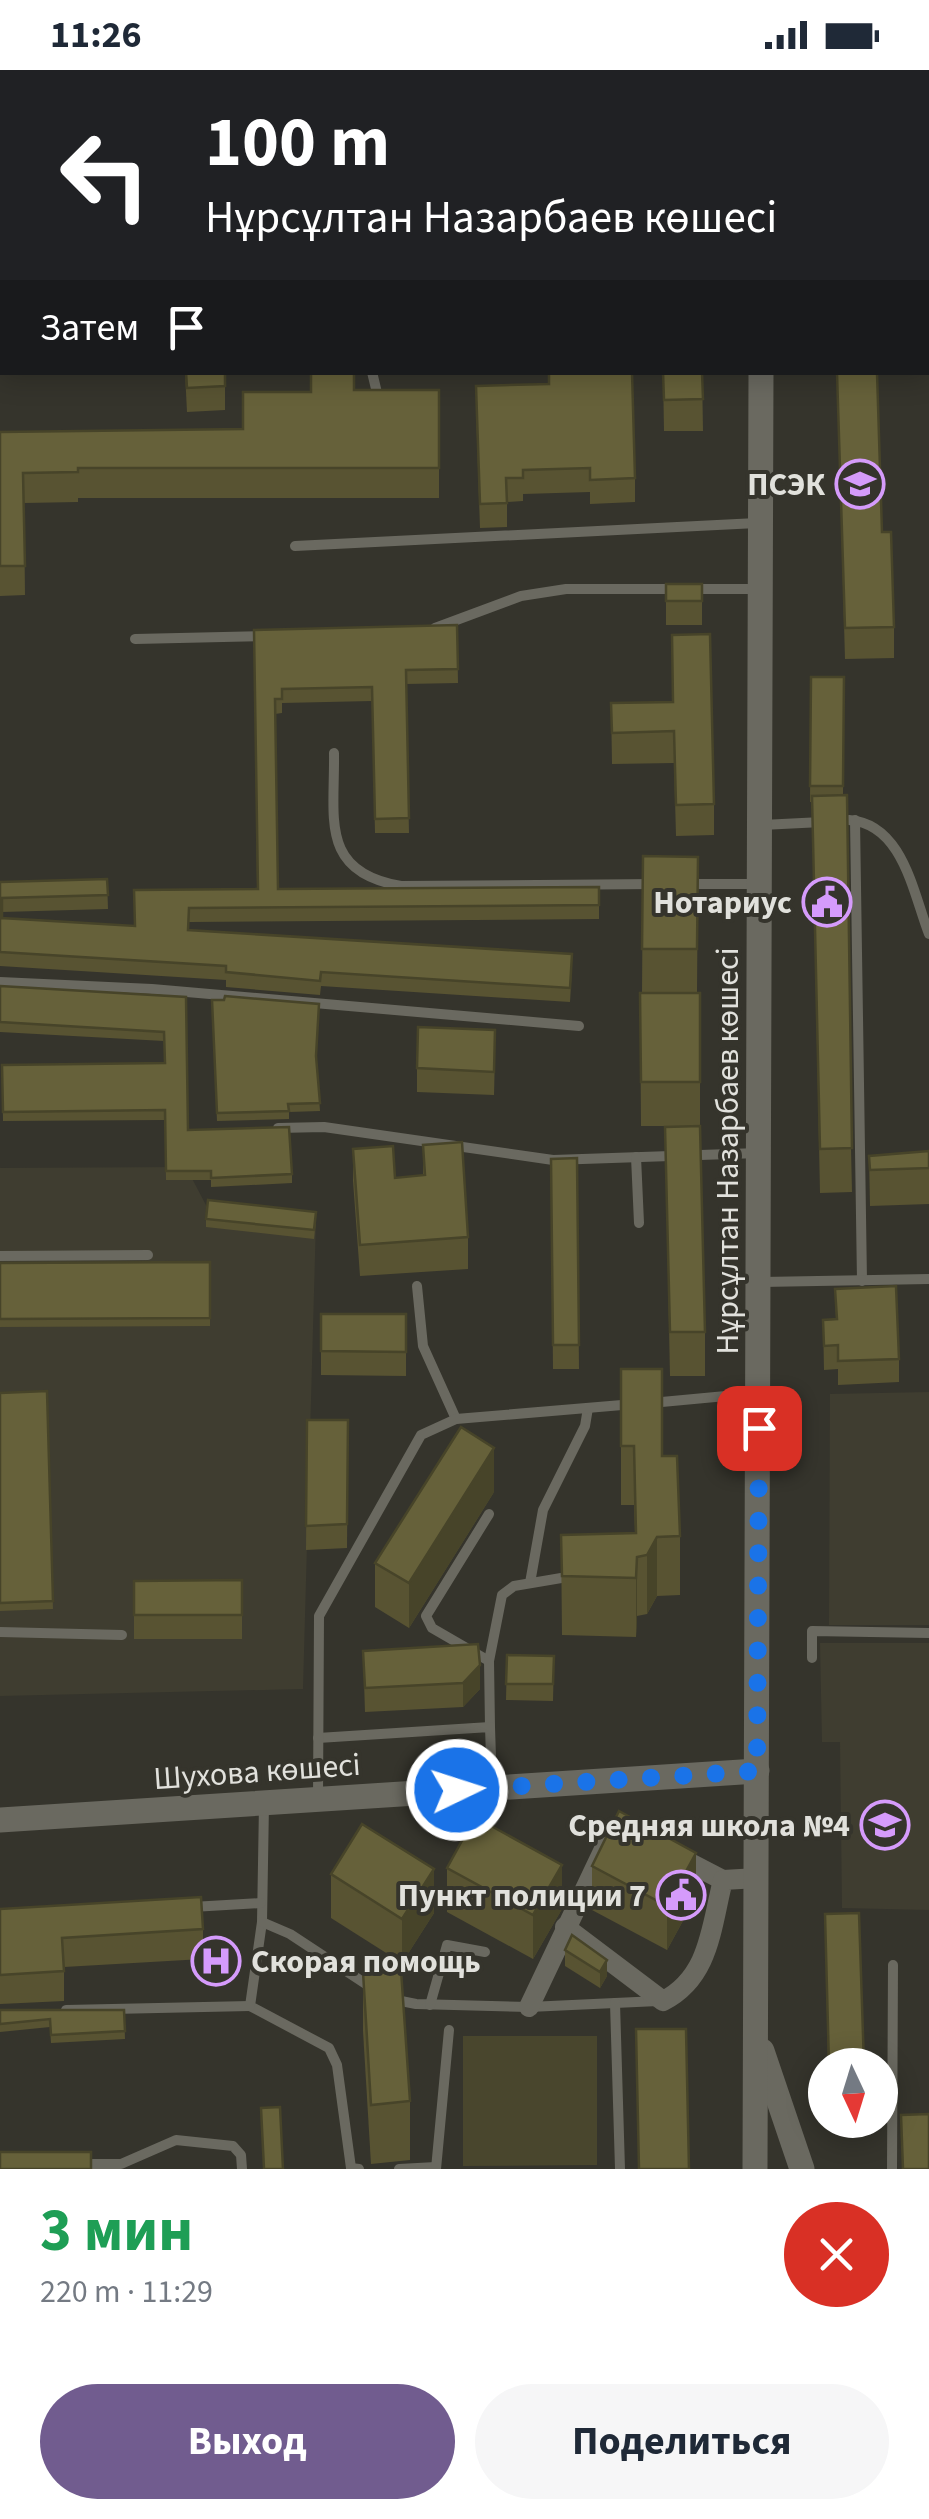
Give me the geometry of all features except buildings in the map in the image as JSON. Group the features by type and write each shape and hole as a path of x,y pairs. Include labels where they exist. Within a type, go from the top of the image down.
{"main road":[{"name":"Нұрсұлтан Назарбаев көшесі","path":"755,2169 763,588 760,375"},
{"name":"Шухова көшесі","path":"0,1820 757,1771"},
{"path":"755,2032 802,2169"}],"street":[{"path":"529,2007 606,1846 630,1836"},
{"path":"653,1844 723,1880 758,1878"},
{"path":"565,1927 662,2001 686,1987 698,1972 723,1880"}],"lane":[{"path":"373,375 378,397"},
{"path":"295,546 763,522"},
{"path":"422,632 521,596 566,589 763,588"},
{"path":"135,639 269,636"},
{"path":"334,753 335,837 347,864 374,879 400,886 761,884"},
{"path":"854,820 862,1280"},
{"path":"761,825 854,820 873,827 894,846 929,934"},
{"path":"915,897 929,896"},
{"path":"0,982 152,989 430,1017 579,1026"},
{"path":"270,1128 324,1127 553,1160 760,1152"},
{"path":"636,1157 638,1223"},
{"path":"0,1256 148,1255"},
{"path":"758,1282 929,1280"},
{"path":"417,1286 424,1346 456,1419"},
{"path":"318,1799 317,1635 322,1608 421,1434 456,1419 759,1392"},
{"path":"530,1583 543,1510 584,1426 588,1408"},
{"path":"488,1661 432,1628 426,1616 489,1514"},
{"path":"492,1788 488,1661 502,1594 508,1588 530,1583 595,1573"},
{"path":"0,1632 122,1635"},
{"path":"812,1658 812,1632 929,1633"},
{"path":"318,1738 490,1727"},
{"path":"250,2006 262,1922 264,1803"},
{"path":"173,1908 261,1904"},
{"path":"262,1922 290,1934 384,1996 430,2005 529,2007 662,2001"},
{"path":"430,2005 447,1945 485,1952"},
{"path":"892,2169 893,1966"},
{"path":"614,2003 620,2169"},
{"path":"58,2010 250,2006 329,2048 337,2066 351,2169 359,2169"},
{"path":"399,2169 436,2168 449,2030"},
{"path":"69,2164 121,2167 163,2142 191,2139 233,2146 241,2154 242,2169"}],"shaded area":[{"path":"186,1167 208,1209 316,1220 303,1689 0,1696 0,1168"},
{"path":"929,1392 929,1625 829,1625 830,1394"},
{"name":"Средняя школа №4","path":"820,1643 929,1643 929,1910 842,1908 840,1742 822,1742"},
{"path":"463,2036 597,2036 597,2165 463,2166"}],"place":[{"name":"ПСЭК","path":"860,484"},
{"name":"Нотариус","path":"827,902"},
{"name":"Средняя школа №4","path":"885,1825"},
{"name":"Пункт полиции 7","path":"681,1895"},
{"name":"Скорая помощь","path":"216,1961"}],"route":[{"path":"457,1790 757,1771 759,1428"}]}
